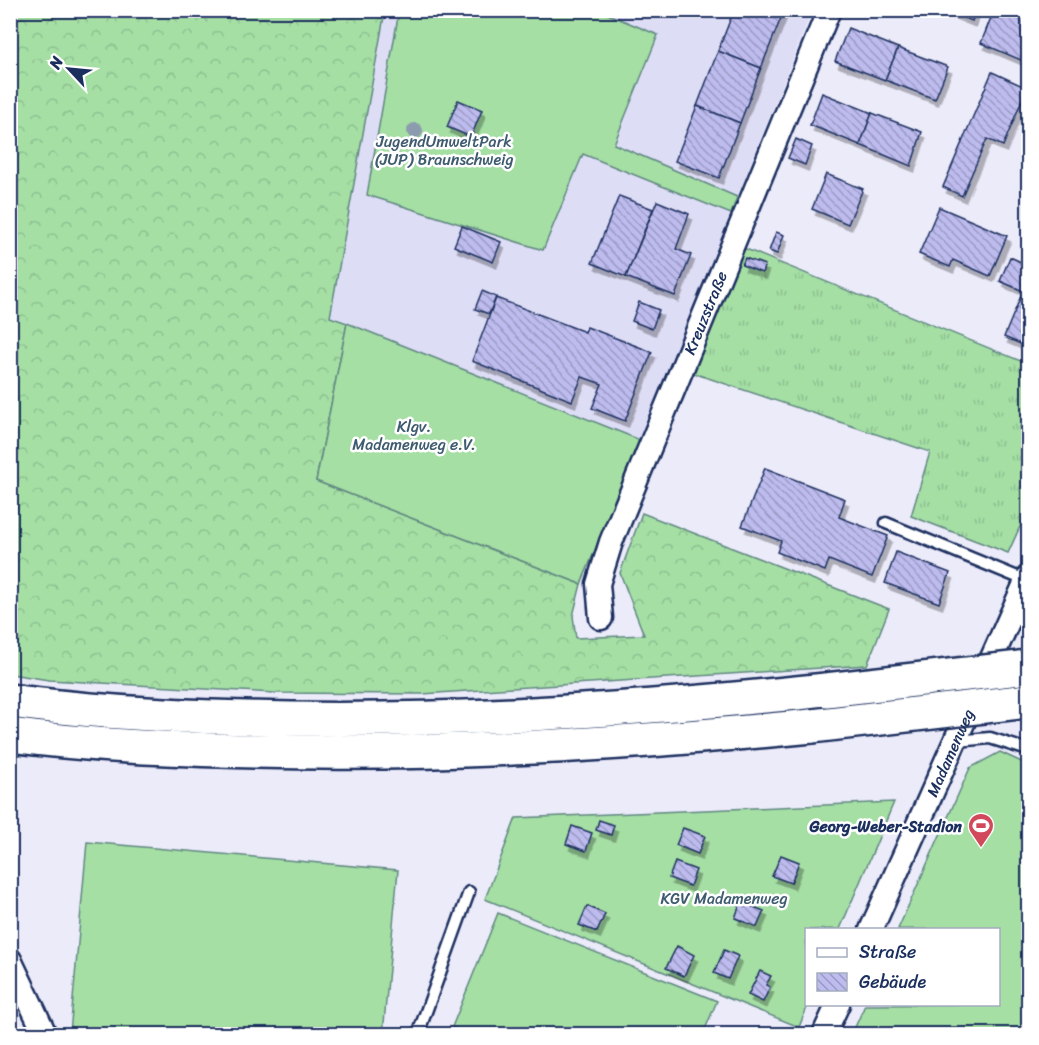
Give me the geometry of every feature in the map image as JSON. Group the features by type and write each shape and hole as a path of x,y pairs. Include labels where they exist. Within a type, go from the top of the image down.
{"highway":[{"path":"10,701 179,716 318,720 477,718 601,711 826,690 1029,667"},
{"path":"10,735 162,749 340,753 461,751 629,742 812,726 1029,701"}],"street":[{"name":"Kreuzstraße","path":"601,618 598,584 611,542 829,10"},
{"name":"Madamenweg","path":"872,928 1028,579"},
{"path":"10,960 45,1035"},
{"path":"824,1035 838,1006"}],"lane":[{"path":"886,523 1028,579"},
{"path":"956,741 990,738 1029,750"},
{"path":"418,1035 469,892"}],"shaded area":[{"path":"385,11 812,11 640,440 330,317"}],"green space":[{"name":"JugendUmweltPark (JUP) Braunschweig","path":"598,10 658,35 614,144 737,197 731,214 583,154 543,250 367,195 399,11"},
{"path":"10,11 385,11 330,317 347,323 316,481 581,584 573,616 576,638 644,635 620,573 642,513 889,609 867,665 422,694 275,693 49,680 11,674"},
{"path":"741,247 1028,364 1028,509 1008,553 911,516 930,452 693,373"},
{"name":"Klgv. Madamenweg e.V.","path":"347,323 640,440 581,584 316,481"},
{"name":"Georg-Weber-Stadion","path":"1000,752 1028,765 1028,1034 852,1034 865,1006 1000,1006 1000,928 898,928 970,768"},
{"name":"KGV Madamenweg","path":"894,802 840,928 805,928 805,1006 808,1006 799,1027 485,899 516,818"},
{"path":"87,842 398,870 383,1034 70,1033"},
{"path":"498,913 717,1001 703,1034 471,1034 452,1027"}],"building":[{"path":"734,10 783,13 761,68 718,51"},
{"path":"945,10 976,10 972,21"},
{"path":"994,10 1013,10 1028,17 1028,63 981,43"},
{"path":"848,28 898,48 885,80 835,61"},
{"path":"898,48 948,67 935,99 885,80"},
{"path":"718,51 761,68 740,123 697,106"},
{"path":"992,72 1027,88 1003,146 987,139 962,196 943,187"},
{"path":"822,93 872,113 860,145 810,125"},
{"path":"458,100 482,110 471,137 447,127"},
{"path":"697,106 740,123 719,178 675,161"},
{"path":"872,113 922,132 911,166 860,145"},
{"path":"796,139 812,146 805,165 788,158"},
{"path":"826,174 863,189 848,224 812,209"},
{"path":"619,196 653,209 626,277 592,263"},
{"path":"657,201 689,214 676,249 691,255 675,296 626,277"},
{"path":"939,207 1007,236 990,276 953,260 950,267 919,254"},
{"path":"462,226 501,242 493,262 454,246"},
{"path":"776,232 784,235 777,254 769,251"},
{"path":"1010,257 1028,265 1028,347 1004,337 1023,291 1000,281"},
{"path":"745,258 765,265 762,273 742,265"},
{"path":"482,291 496,297 489,314 475,309"},
{"path":"496,298 585,332 587,327 652,352 625,421 592,408 602,384 582,377 572,401 472,361"},
{"path":"639,302 659,310 652,329 632,321"},
{"path":"765,468 845,499 839,517 888,536 872,577 829,560 825,571 777,552 781,541 742,526"},
{"path":"896,552 950,573 939,603 885,583"},
{"path":"599,820 614,825 611,835 596,830"},
{"path":"572,826 592,833 586,851 566,844"},
{"path":"683,828 705,836 698,854 676,845"},
{"path":"781,855 799,862 791,883 772,876"},
{"path":"675,862 696,870 690,886 669,878"},
{"path":"741,902 764,911 757,927 735,918"},
{"path":"587,906 605,914 597,932 579,925"},
{"path":"677,946 694,955 684,976 666,968"},
{"path":"724,950 738,956 728,979 714,973"},
{"path":"760,971 771,976 766,985 770,987 763,1002 748,995"}],"place":[{"name":"Georg-Weber-Stadion","path":"981,849"}]}
